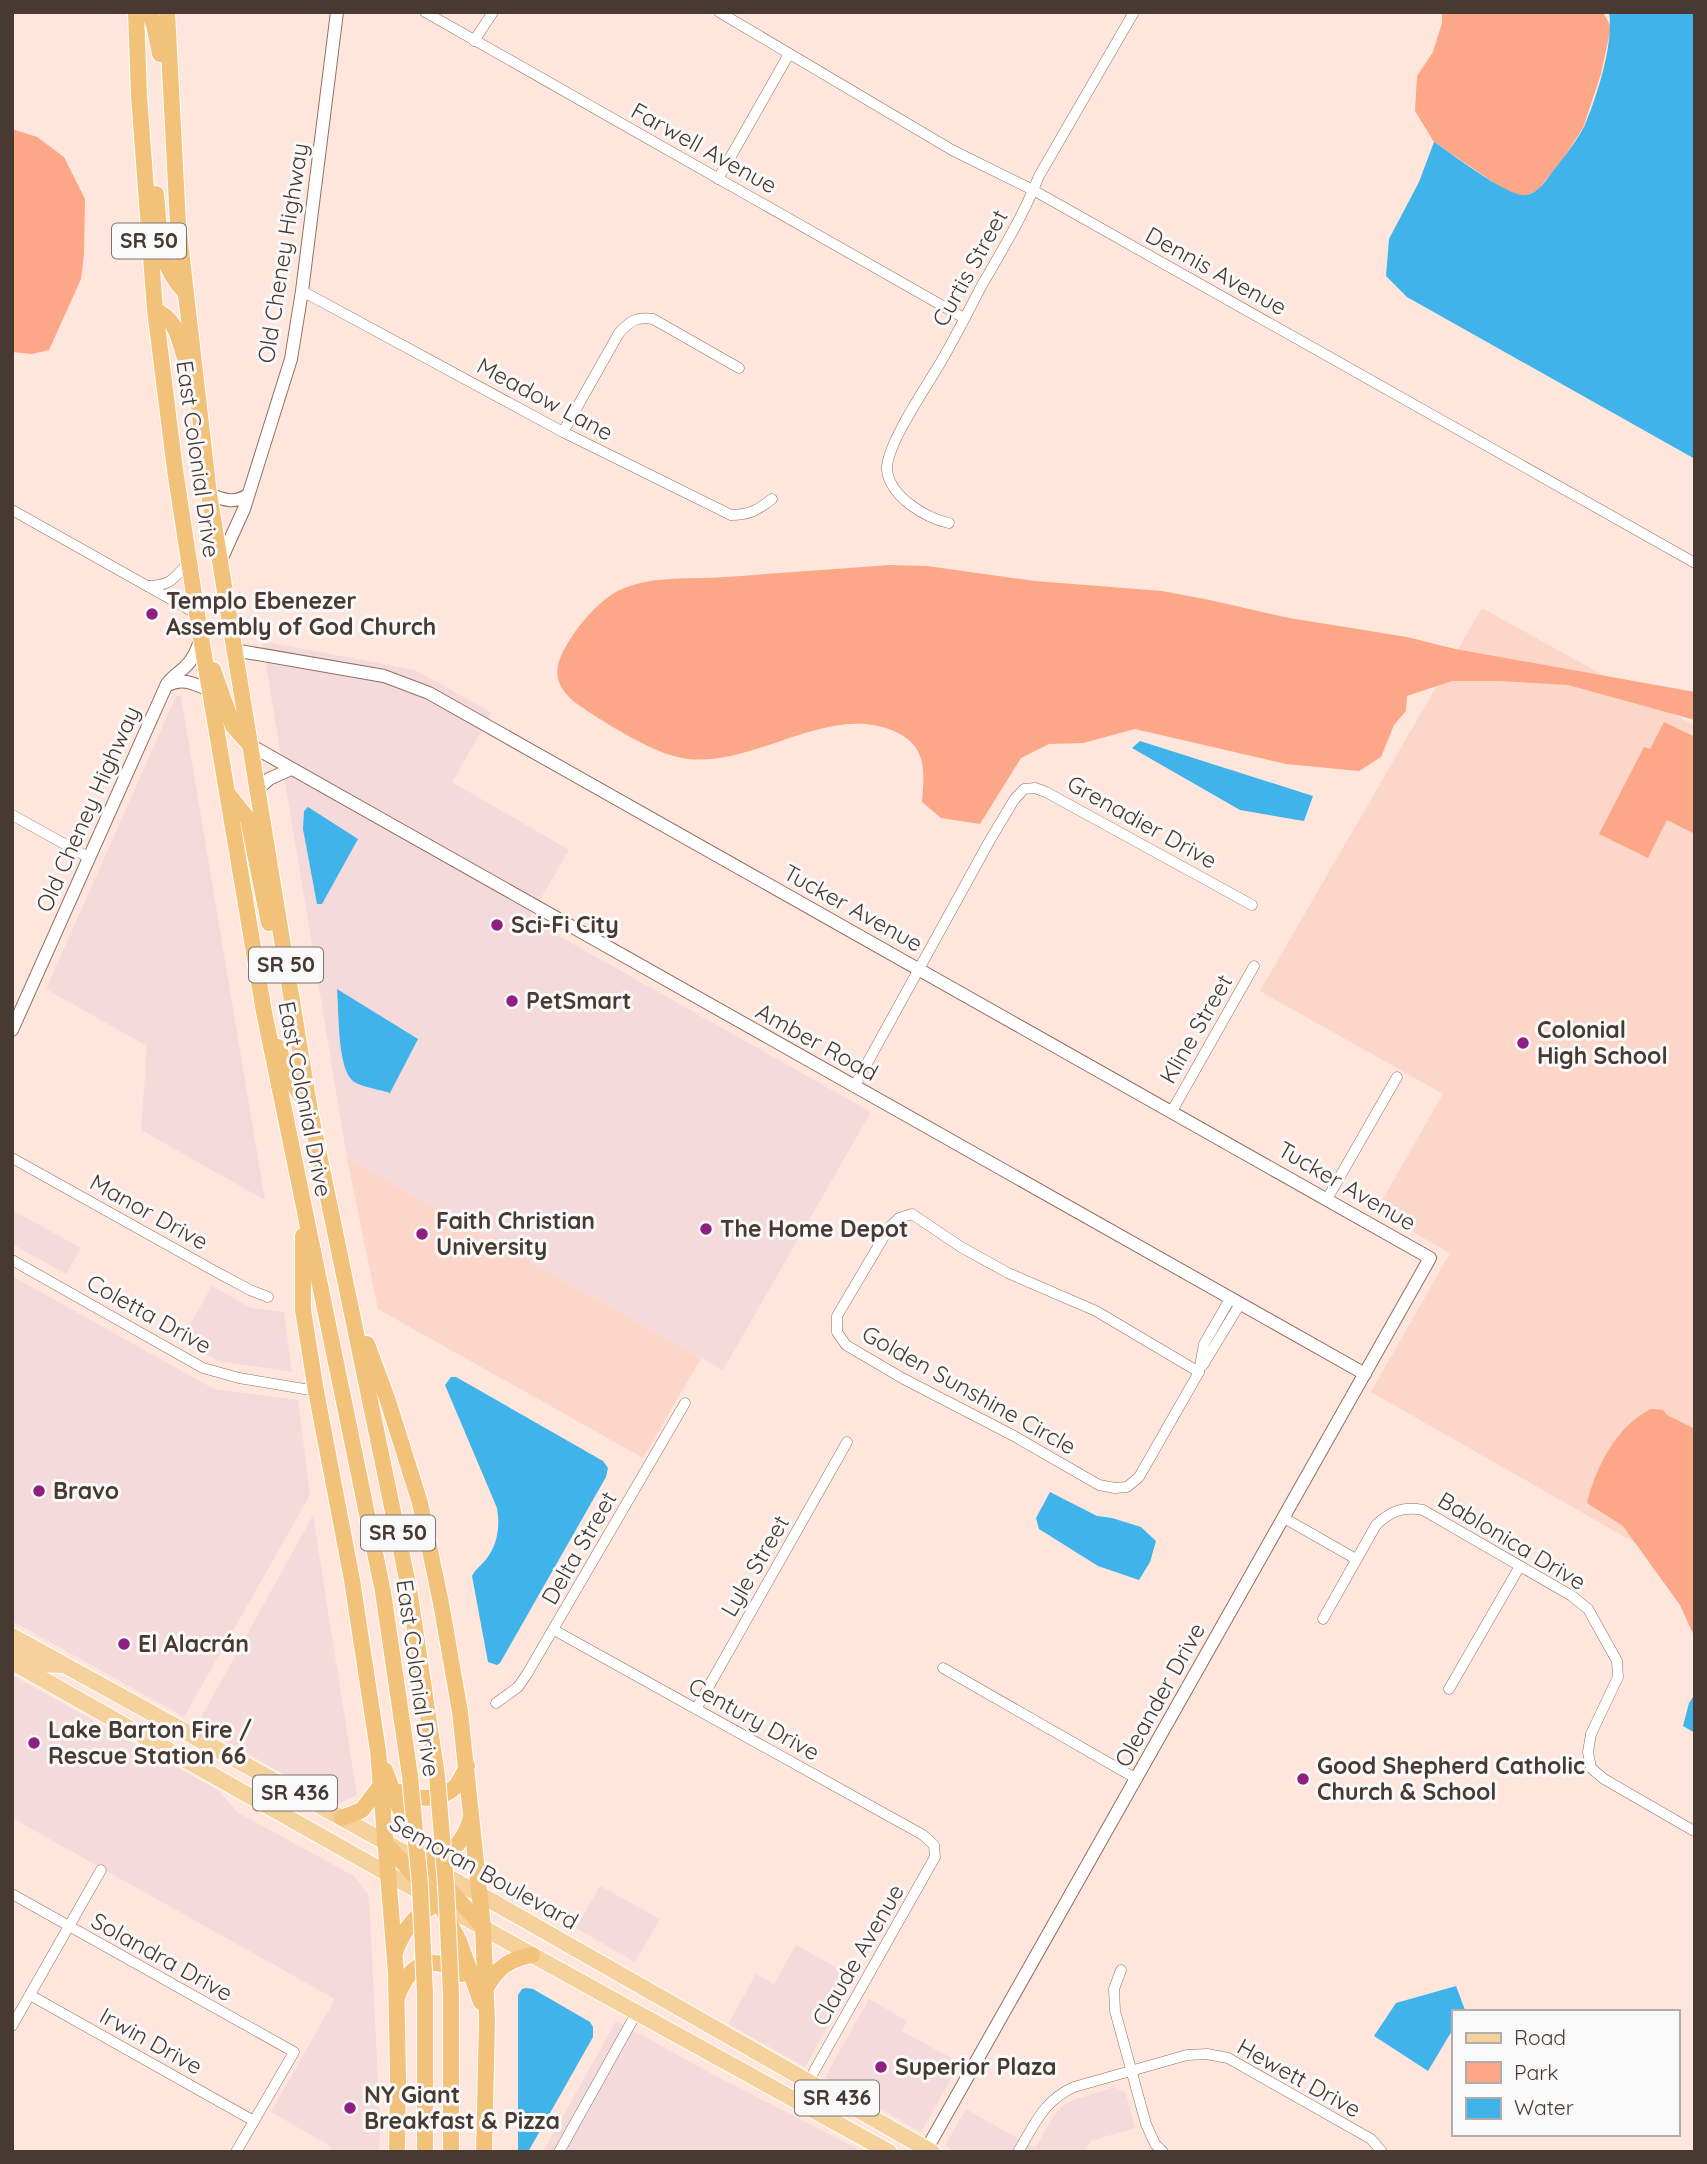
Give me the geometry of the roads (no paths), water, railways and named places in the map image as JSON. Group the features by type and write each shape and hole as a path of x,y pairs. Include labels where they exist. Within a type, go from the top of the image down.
{"highway":[{"name":"East Colonial Drive","path":"136,12 155,310 197,614 264,1012 383,1592 410,1776 420,1885 425,1994 425,2152"},
{"path":"149,12 155,25 170,97"},
{"name":"East Colonial Drive","path":"167,12 170,97 184,291 209,494 310,1111 409,1589 437,1776 451,1994 451,2152"},
{"path":"145,177 152,179 155,184 164,258 171,277 184,291"},
{"path":"155,310 166,315 174,325 196,394"},
{"path":"201,635 233,726 250,746"},
{"path":"228,793 248,819 268,922 280,930"},
{"path":"264,1012 291,1080 310,1111"},
{"path":"302,1199 303,1310 352,1580 378,1751 387,1786 429,1867 484,1927"},
{"path":"349,1292 388,1401 420,1503 449,1649 467,1766 484,1927 481,1991"},
{"path":"387,1786 415,1798 442,1795 456,1787 467,1766"},
{"path":"342,1818 362,1810 387,1786"},
{"path":"387,1786 385,1843 397,1997 397,2152"},
{"path":"389,1874 413,1872 429,1867 454,1849 465,1836 472,1807"},
{"path":"385,1843 439,1902 481,1991 487,2021 484,2152"},
{"path":"395,1954 400,1937 422,1912 439,1902 481,1895"},
{"path":"481,1991 501,1966 532,1955"},
{"path":"397,1997 411,1970 435,1962 457,1972 481,1991"}],"main road":[{"name":"Semoran Boulevard","path":"12,1636 481,1895 928,2151"},
{"path":"12,1649 38,1664 66,1665"},
{"name":"SR 436","path":"12,1662 532,1955 889,2152"},
{"path":"78,1699 96,1695 108,1701 135,1704"}],"street":[{"name":"Old Cheney Highway","path":"220,563 244,509 291,359 337,12"},
{"name":"Farwell Avenue","path":"425,12 964,318"},
{"path":"474,41 493,12"},
{"name":"Dennis Avenue","path":"719,12 952,150 1033,190 1695,563"},
{"name":"Curtis Street","path":"949,523 919,512 909,504 893,485 887,471 889,458 902,427 964,318 1039,176 1134,12"},
{"path":"718,178 789,54"},
{"name":"Meadow Lane","path":"302,291 564,432 731,514 744,515 758,511 772,499"},
{"path":"564,432 619,333 640,317 653,319 739,368"},
{"path":"209,494 230,501 248,495"},
{"path":"12,510 197,614"},
{"path":"147,586 161,586 172,582 189,561"},
{"path":"166,685 194,657 201,635"},
{"name":"Tucker Avenue","path":"234,650 384,676 429,693 1430,1258"},
{"name":"Old Cheney Highway","path":"12,1030 166,685 175,680 188,681 209,690"},
{"name":"Amber Road","path":"250,746 1365,1374"},
{"path":"257,790 270,779 292,769"},
{"name":"Grenadier Drive","path":"920,970 1014,800 1024,789 1035,788 1046,792 1252,905"},
{"path":"12,816 90,858"},
{"name":"Kline Street","path":"1172,1111 1254,966"},
{"path":"854,1087 920,970"},
{"path":"1328,1199 1397,1077"},
{"name":"Manor Drive","path":"12,1158 230,1280 268,1297"},
{"name":"Golden Sunshine Circle","path":"1199,1371 1096,1311 1008,1273 961,1247 912,1214 899,1218 889,1228 837,1316 837,1332 846,1345 902,1378 1024,1441 1099,1485 1115,1488 1127,1487 1139,1477 1199,1371 1235,1302"},
{"name":"Oleander Drive","path":"928,2151 1430,1258"},
{"name":"Coletta Drive","path":"12,1260 204,1368 239,1378 316,1391"},
{"name":"Delta Street","path":"496,1703 518,1686 554,1630 685,1403"},
{"name":"Lyle Street","path":"696,1709 847,1442"},
{"name":"Bablonica Drive","path":"1356,1559 1376,1525 1388,1515 1406,1507 1423,1510 1572,1596 1588,1609 1617,1661 1618,1677 1591,1734 1588,1752 1591,1768 1604,1779 1694,1831"},
{"path":"1284,1518 1356,1559 1323,1619"},
{"path":"1449,1689 1520,1566"},
{"name":"Century Drive","path":"554,1630 923,1835 934,1845"},
{"path":"943,1668 1137,1779"},
{"name":"Claude Avenue","path":"808,2082 935,1857 934,1845"},
{"path":"12,2026 101,1870"},
{"name":"Solandra Drive","path":"12,1894 294,2052 254,2121"},
{"path":"1121,1970 1114,1989 1115,2011 1146,2124 1155,2144 1163,2152"},
{"name":"Irwin Drive","path":"30,1995 254,2121"},
{"path":"559,2152 636,2012"},
{"name":"Hewett Drive","path":"1018,2152 1044,2108 1059,2094 1074,2087 1187,2054 1227,2058 1371,2139 1382,2152"},
{"path":"236,2152 254,2121"}],"water":[{"path":"1609,12 1695,12 1695,459 1407,297 1386,276 1389,239 1419,182 1434,142 1494,182 1518,194 1531,194 1545,182 1577,138 1589,115 1607,55"},
{"path":"1140,741 1313,796 1304,821 1240,810 1132,748"},
{"path":"308,807 358,839 322,904 317,904 303,829 304,811"},
{"path":"337,989 418,1039 390,1093 356,1083 348,1074 341,1052"},
{"path":"451,1377 456,1377 603,1461 608,1468 606,1477 497,1665 488,1662 472,1576 494,1547 498,1528 497,1508 445,1385"},
{"path":"1050,1492 1097,1516 1141,1527 1156,1541 1150,1562 1139,1580 1098,1566 1039,1529 1036,1518"},
{"path":"1695,1694 1695,1733 1683,1726 1689,1703"},
{"path":"1456,1986 1465,2010 1452,2010 1452,2031 1428,2071 1374,2036 1396,2003"},
{"path":"526,1988 533,1989 590,2022 593,2037 528,2152 518,2152 518,1995"}],"place":[{"name":"Templo Ebenezer Assembly of God Church","path":"152,614"},
{"name":"Sci-Fi City","path":"497,925"},
{"name":"PetSmart","path":"512,1001"},
{"name":"Colonial High School","path":"1523,1043"},
{"name":"The Home Depot","path":"706,1229"},
{"name":"Faith Christian University","path":"422,1234"},
{"name":"Bravo","path":"39,1491"},
{"name":"El Alacrán","path":"124,1644"},
{"name":"Lake Barton Fire / Rescue Station 66","path":"34,1743"},
{"name":"Good Shepherd Catholic Church & School","path":"1303,1779"},
{"name":"Superior Plaza","path":"881,2067"},
{"name":"NY Giant Breakfast & Pizza","path":"350,2108"}]}
